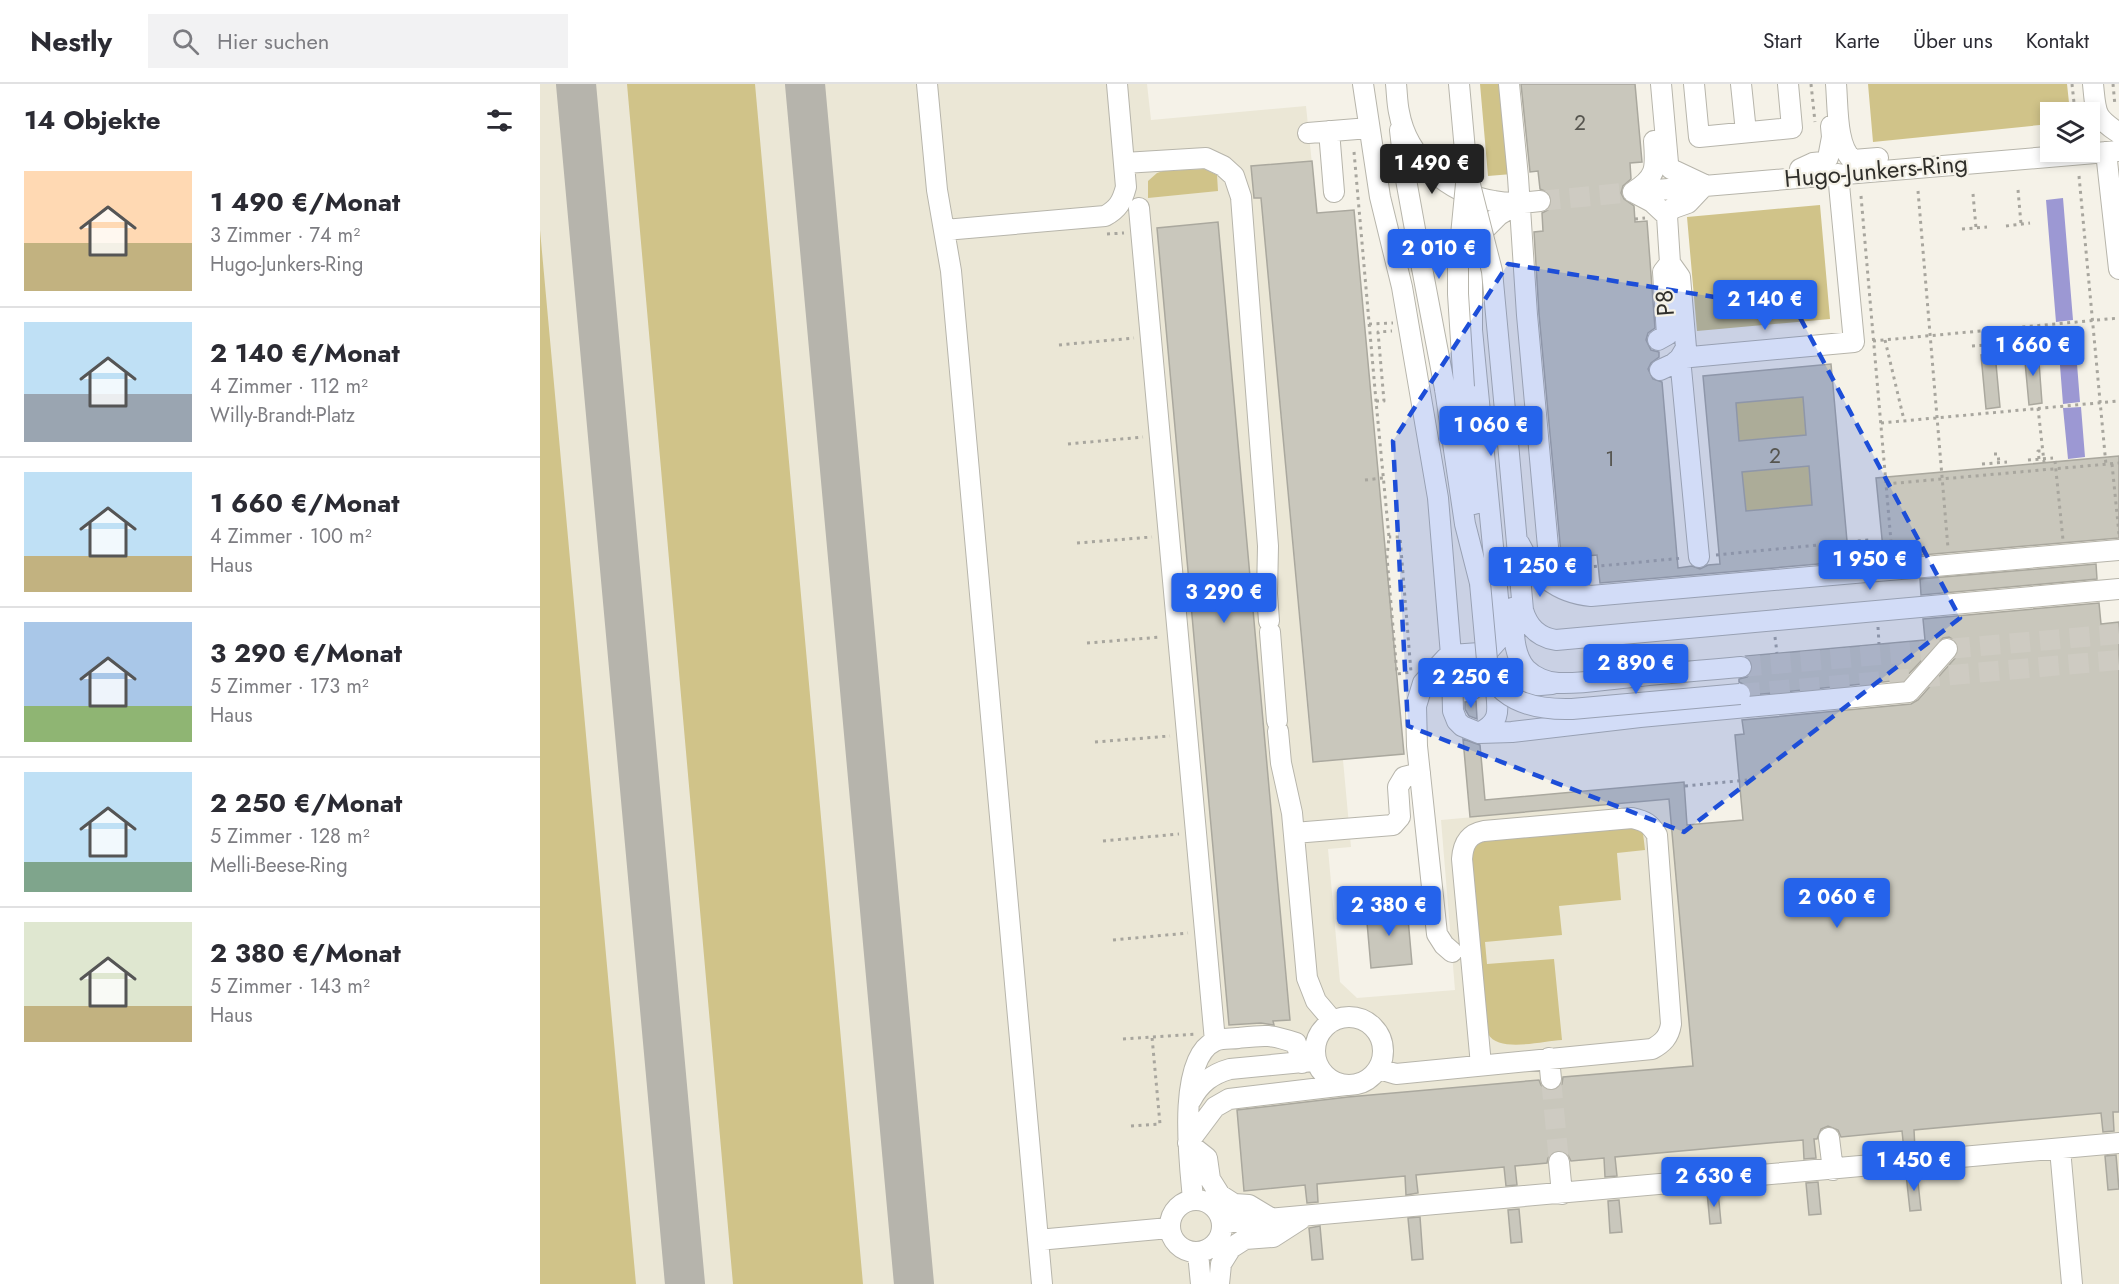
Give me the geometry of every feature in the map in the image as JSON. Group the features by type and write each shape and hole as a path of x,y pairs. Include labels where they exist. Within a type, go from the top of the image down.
{"street":[{"path":"927,84 937,190 945,230 953,295 1042,1284"},
{"path":"945,230 1105,216 1116,210 1123,201 1126,187 1117,84"},
{"path":"1362,84 1361,128 1402,287 1438,498 1452,661 1453,711 1462,726 1479,733 1512,732 1640,717 1909,692 1947,649"},
{"path":"1396,84 1405,174 1445,389 1466,524 1480,583"},
{"path":"1459,84 1467,173 1492,271 1513,488 1514,532 1526,617 1535,631 1556,640 2119,589"},
{"path":"1509,84 1549,558 1557,569 1563,570"},
{"path":"1649,84 1656,164 1650,179 1633,192 1652,202 1667,216"},
{"path":"1660,370 1673,364 1686,348 1680,277 1670,263 1667,216 1671,209 1688,203 1705,184 1671,170 1668,163 1661,84"},
{"path":"1694,84 1699,137 1792,128 1788,84"},
{"path":"1741,84 1746,132"},
{"path":"1778,179 1828,158 1832,137 1827,84"},
{"path":"1836,84 1841,135 1846,155 1853,160 1888,157 1917,167"},
{"path":"2093,84 2098,115 2113,123"},
{"path":"2109,85 2113,123"},
{"path":"1399,113 1415,151 1436,175 1448,183 1477,197 1492,201 1519,203 1540,201"},
{"path":"1308,133 1361,128"},
{"path":"1329,131 1334,192"},
{"path":"2113,152 2119,269"},
{"name":"Hugo-Junkers-Ring","path":"1633,192 1705,184 2113,152"},
{"path":"1124,163 1206,158 1224,166 1234,176 1241,198 1268,546 1267,594 1281,763 1292,813 1307,978 1316,1001 1333,1021"},
{"path":"1467,173 1458,266 1458,312 1488,671 1493,681 1516,700 1549,710 1740,694"},
{"path":"1680,358 1854,342 1838,174"},
{"path":"1452,952 1443,945 1437,934 1415,723 1416,706 1423,683 1432,672 1452,661 1490,649 1499,639 1501,629 1472,330 1472,279 1477,243 1484,230 1499,215 1519,203"},
{"path":"1139,208 1214,1037 1201,1053 1193,1072 1188,1143 1193,1199"},
{"name":"P8","path":"1658,340 1667,335 1663,272 1670,263"},
{"path":"1680,358 1699,557"},
{"path":"1514,532 1531,564 1549,582 1568,592 1591,596 2119,550"},
{"path":"1514,532 1509,570 1516,650 1525,668 1534,675 1558,684"},
{"path":"1452,661 1458,677 1473,689"},
{"path":"1519,687 1741,667"},
{"path":"1479,733 1491,727 1498,712 1496,690"},
{"path":"1294,833 1393,825 1400,817 1398,787 1404,777 1420,773"},
{"path":"1379,1069 1396,1074 1652,1049 1662,1044 1670,1033 1671,1024 1657,836 1651,825 1644,820 1632,818 1484,831 1468,838 1463,848 1462,859 1481,1065"},
{"path":"1188,1143 1215,1107 1229,1099 1364,1083 1379,1069 1383,1058 1380,1035 1365,1020 1343,1017 1333,1021 1321,1032 1309,1062"},
{"path":"1214,1037 1274,1035 1296,1043 1309,1062 1331,1080 1346,1086"},
{"path":"1549,1058 1551,1078"},
{"path":"1189,1105 1204,1081 1217,1073 1230,1069 1309,1062"},
{"path":"1829,1138 1833,1170"},
{"path":"1188,1143 1207,1158 1210,1179 1220,1195 1234,1203 1250,1205 1274,1220"},
{"path":"1222,1223 2119,1143"},
{"path":"2060,1149 2072,1284"},
{"path":"1559,1162 1562,1194"},
{"path":"1193,1199 1209,1203 1220,1215 1222,1223 1218,1239 1213,1246 1198,1252 1190,1252 1176,1244 1169,1228 1173,1212 1185,1201 1193,1199"},
{"path":"1219,1284 1221,1264 1231,1248 1245,1239 1273,1237 1305,1217"},
{"path":"1038,1240 1169,1228"},
{"path":"1198,1252 1201,1284"}],"path":[{"path":"1811,84 1815,128"},
{"path":"2072,84 2074,102"},
{"path":"2113,123 2109,85 2119,87"},
{"path":"1361,128 1356,182 1389,537 1387,557 1396,674 1411,672 1400,537 1389,537"},
{"path":"2079,176 2106,465"},
{"path":"2018,190 2021,224"},
{"path":"1918,191 1947,543"},
{"path":"1973,194 1976,228"},
{"path":"1861,196 1893,555"},
{"path":"2006,226 2030,224"},
{"path":"1962,229 1987,227"},
{"path":"1873,340 2119,318"},
{"path":"1369,324 1395,323 1396,331 1378,333 1384,401 1376,402"},
{"path":"1059,345 1151,337"},
{"path":"1885,339 1904,420"},
{"path":"2017,343 2031,344 2042,341"},
{"path":"1972,346 1986,347 1998,344"},
{"path":"1881,423 2119,401"},
{"path":"2037,407 2044,462"},
{"path":"1068,444 1160,436"},
{"path":"2039,459 2038,451 2043,451"},
{"path":"1994,454 1998,454 1999,463"},
{"path":"2028,460 2054,459 2063,533"},
{"path":"1982,464 2007,462"},
{"path":"2112,464 2119,534"},
{"path":"1886,484 2119,464"},
{"path":"1365,480 1383,478"},
{"path":"1077,543 1169,535"},
{"path":"1563,570 1869,540"},
{"path":"1087,643 1178,635"},
{"path":"1095,742 1187,734"},
{"path":"1685,786 1748,780"},
{"path":"1103,841 1196,832"},
{"path":"1113,940 1205,932"},
{"path":"1123,1040 1152,1037 1214,1037"},
{"path":"1131,1126 1160,1124 1152,1037"}],"highlighted area":[{"path":"1508,264 1796,310 1960,618 1684,832 1408,726 1393,441"}],"shaded area":[{"path":"540,84 1147,84 1151,120 1306,106 1315,193 1263,218 1312,762 1343,760 1351,847 1328,849 1340,982 1357,998 1455,990 1441,820 1669,799 1672,826 1743,820 1735,735 2119,699 2119,1284 540,1284"},
{"path":"627,84 755,84 863,1284 733,1284"},
{"path":"1480,84 1516,84 1524,173 1488,176"},
{"path":"1868,84 2067,84 2069,102 2040,102 2040,125 1873,142"},
{"path":"1204,169 1217,175 1218,191 1148,198 1148,181 1157,173"},
{"path":"2063,198 2073,320 2056,322 2046,200"},
{"path":"1820,205 1830,319 1697,331 1687,217"},
{"path":"540,230 636,1284 540,1284"},
{"path":"2074,326 2080,402 2063,404 2057,327"},
{"path":"1803,397 1806,435 1739,441 1736,403"},
{"path":"2081,407 2085,457 2068,459 2063,408"},
{"path":"1809,466 1812,505 1746,511 1742,472"},
{"path":"1631,827 1643,833 1645,850 1617,853 1621,900 1559,906 1562,935 1485,942 1487,964 1554,959 1562,1040 1511,1045 1494,1040 1488,1034 1471,854 1475,845 1486,840"}],"building":[{"path":"1521,84 1635,84 1642,162 1630,163 1631,179 1623,186 1621,193 1624,199 1634,206 1635,222 1647,221 1655,328 1648,333 1646,340 1651,350 1659,352 1659,357 1651,363 1648,369 1653,379 1662,382 1678,568 1692,566 1700,569 1708,565 1720,564 1703,376 1831,364 1848,552 1883,549 1876,478 2119,456 2119,538 1600,583 1597,555 1564,558 1561,554 1539,314 1534,232 1543,231 1542,213 1548,210 1552,200 1549,193 1540,189 1538,171 1530,172","holes":["1803,397 1806,435 1739,441 1736,403","1809,466 1812,505 1746,511 1742,472"]},
{"path":"1312,161 1317,213 1354,210 1404,754 1313,762 1261,198 1254,198 1251,166"},
{"path":"1218,222 1290,1020 1273,1021 1274,1025 1261,1023 1229,1025 1157,228"},
{"path":"2038,349 2042,403 2029,405 2024,351"},
{"path":"1995,353 2000,407 1986,409 1981,355"},
{"path":"2096,564 2097,579 1921,595 1920,579"},
{"path":"2099,603 2101,624 2119,622 2119,1112 2113,1112 2114,1131 2103,1132 2101,1113 1914,1130 1915,1149 1904,1150 1902,1131 1841,1137 1838,1130 1828,1126 1821,1129 1817,1139 1814,1139 1816,1158 1804,1159 1803,1140 1615,1157 1617,1176 1605,1177 1604,1158 1571,1161 1568,1155 1558,1150 1552,1153 1547,1163 1515,1166 1517,1185 1506,1186 1504,1167 1416,1175 1418,1193 1406,1195 1405,1176 1317,1184 1318,1202 1307,1203 1305,1185 1244,1191 1237,1110 1348,1097 1539,1080 1546,1090 1553,1091 1562,1084 1563,1077 1693,1066 1669,799 1470,817 1463,739 1480,745 1485,800 1684,782 1687,825 1743,820 1735,735 1744,734 1742,720 1911,704 1918,700 1959,651 1954,640 1949,637 1943,638 1903,680 1752,695 1749,687 1739,682 1739,679 1747,677 1752,672 1751,661 1746,656 1925,640 1923,619"},
{"path":"1476,701 1477,719 1469,716 1465,709 1465,702"},
{"path":"1407,907 1412,964 1371,968 1366,911"},
{"path":"2116,1155 2119,1189 2108,1190 2105,1156"},
{"path":"1917,1173 1921,1210 1910,1211 1906,1174"},
{"path":"1818,1182 1821,1214 1809,1215 1806,1183"},
{"path":"1718,1191 1721,1223 1710,1224 1707,1192"},
{"path":"1619,1200 1622,1232 1610,1233 1608,1201"},
{"path":"1519,1209 1522,1242 1511,1243 1508,1210"},
{"path":"1420,1217 1423,1259 1412,1260 1408,1218"},
{"path":"1320,1226 1323,1259 1312,1260 1309,1228"}],"taxiway":[{"path":"576,84 685,1284"},
{"path":"805,84 914,1284"}],"tunnel":[{"path":"1540,201 1633,192"},
{"path":"1741,667 2119,634"},
{"path":"1740,694 2119,660"},
{"path":"1551,1079 1559,1162"}]}
